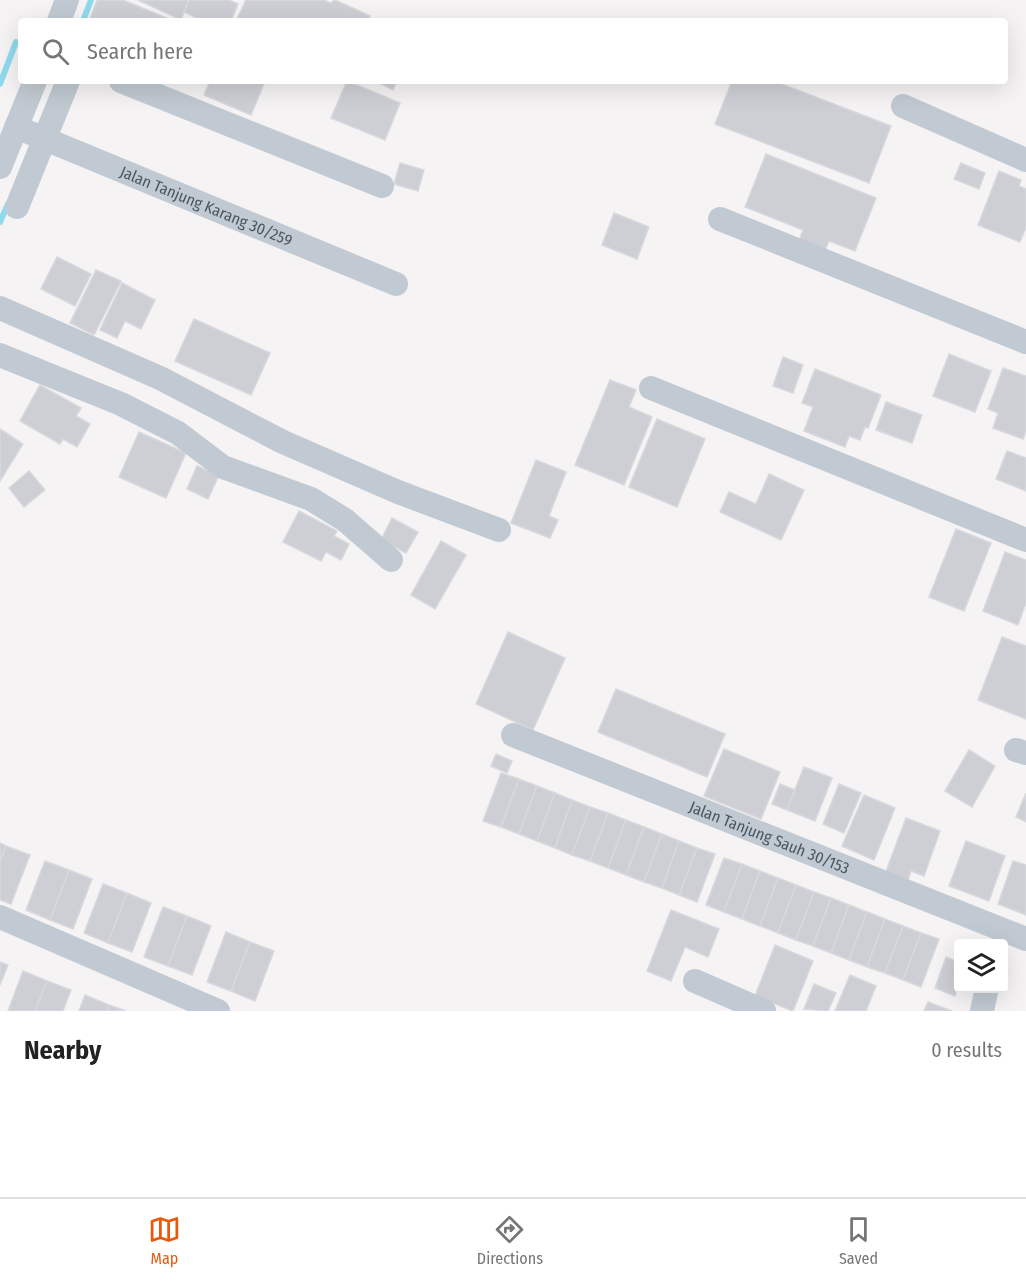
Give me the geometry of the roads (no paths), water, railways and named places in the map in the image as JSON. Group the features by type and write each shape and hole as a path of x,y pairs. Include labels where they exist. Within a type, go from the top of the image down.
{"street":[{"path":"60,18 67,0"},
{"path":"0,167 10,132 34,84"},
{"path":"17,207 67,84"},
{"path":"128,84 382,186"},
{"path":"903,106 1026,160"},
{"name":"Jalan Tanjung Karang 30/259","path":"10,132 45,139 396,284"},
{"path":"720,219 1026,342"},
{"path":"0,308 160,378 283,442 398,492 499,530"},
{"path":"0,355 130,409 178,433 222,467 310,500 345,520 391,560"},
{"path":"651,388 1026,540"},
{"name":"Jalan Tanjung Sauh 30/153","path":"513,735 1000,936 1026,939"},
{"path":"0,917 218,1011"},
{"path":"694,981 764,1011"},
{"path":"982,1011 986,993"}],"waterway":[{"path":"84,18 91,0"},
{"path":"0,84 16,42"},
{"path":"0,222 8,204"}]}
